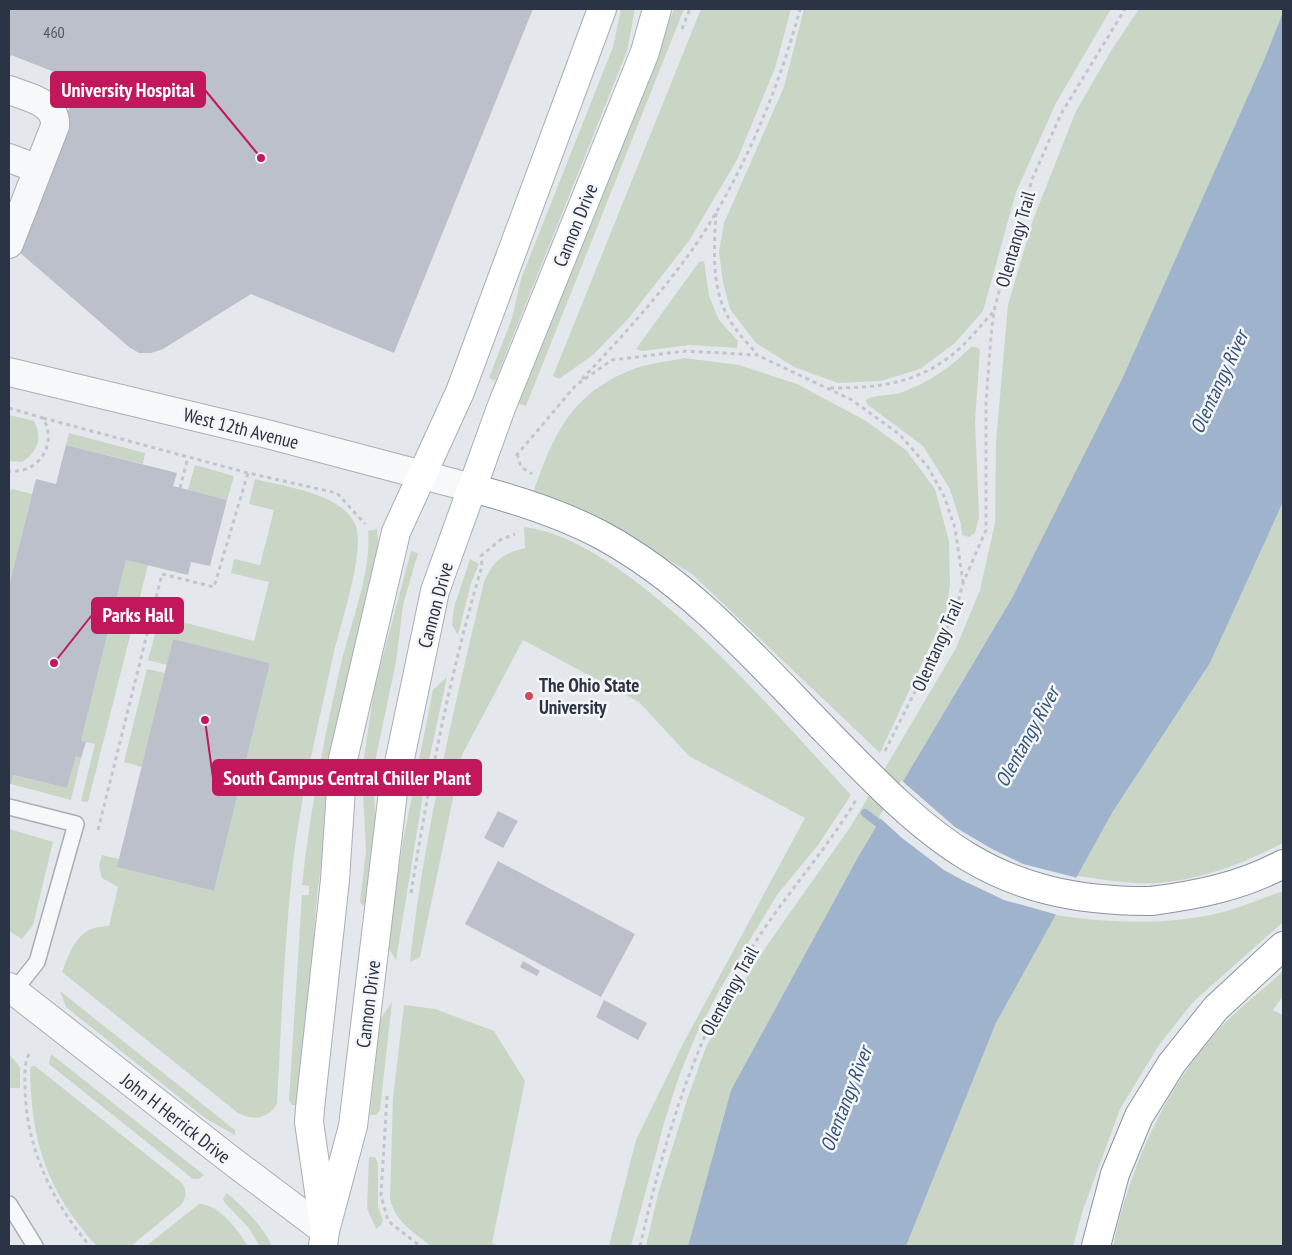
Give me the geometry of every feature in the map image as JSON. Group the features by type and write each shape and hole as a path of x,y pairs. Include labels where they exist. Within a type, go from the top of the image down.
{"main road":[{"path":"331,1241 309,1122 335,880 344,759 396,532 460,392 602,9"},
{"name":"Cannon Drive","path":"331,1241 354,1126 394,792 434,591 501,408 645,52 657,9"},
{"path":"472,488 512,498 573,522 603,536 657,571 693,598 731,633 915,820 947,845 980,865 1007,878 1042,890 1078,897 1117,901 1151,901 1222,888 1261,876 1283,864"},
{"path":"1096,1246 1115,1174 1139,1116 1162,1078 1216,1008 1283,946"}],"street":[{"path":"9,90 46,105 56,120 9,244"},
{"path":"9,158 38,169"},
{"name":"West 12th Avenue","path":"9,372 267,434 472,488"},
{"name":"John H Herrick Drive","path":"10,991 217,1150 331,1241"}],"lane":[{"path":"9,806 76,824 37,962 10,991"},
{"path":"9,1204 35,1246"}],"path":[{"path":"532,474 521,467 516,456 576,385 626,332 660,292 693,249 716,212 772,95 800,9"},
{"name":"Olentangy Trail","path":"883,754 956,610 963,583 986,530 986,402 994,311 1010,249 1033,177 1061,114 1125,9"},
{"path":"716,212 713,258 718,292 733,327 757,355"},
{"path":"829,388 868,388 887,385 924,374 949,358 994,311"},
{"path":"576,385 612,360 686,351 757,355 829,388 852,400 899,434 928,467 944,496 955,528 963,583"},
{"path":"9,408 248,473 337,493 365,524"},
{"path":"9,470 19,471 31,467 45,454 49,436 43,418"},
{"path":"180,488 188,457"},
{"path":"76,824 99,830 162,574 214,586 248,473"},
{"path":"410,901 442,721 461,634 482,566 481,556 500,540 515,534"},
{"name":"Olentangy Trail","path":"640,1246 682,1091 698,1048 722,998 751,948 846,817 860,793"},
{"path":"28,1054 25,1061 25,1100 31,1137 47,1184 63,1211 90,1246"},
{"path":"387,1087 381,1195 388,1221 420,1246"}],"green space":[{"path":"621,9 635,9 627,51 495,381 489,378 512,318 521,279 613,47"},
{"path":"674,9 684,9 526,406 517,403"},
{"path":"701,9 791,9 775,68 737,160 689,241 628,319 593,355 559,379 553,376"},
{"path":"804,9 1111,9 1056,103 1016,192 983,311 955,343 920,369 881,381 838,383 794,367 756,343 730,309 723,282 719,252 724,223 784,87"},
{"path":"1139,9 1283,9 1283,12 1264,60 1122,379 1012,598 858,857 731,1090 688,1246 646,1246 658,1194 688,1097 706,1047 739,989 768,944 851,826 956,648 980,590 995,523 996,442 1008,305 1033,220 1076,111 1111,51"},
{"path":"704,261 709,296 719,320 738,341 737,348 690,345 642,351 636,349 699,262"},
{"path":"971,347 976,347 980,350 975,422 979,517 975,533 969,537 962,535 961,524 950,489 923,446 867,404 866,400 900,393 920,385 947,368"},
{"path":"684,358 739,365 797,384 866,421 906,450 935,489 949,541 950,584 946,612 880,753 692,574 592,515 533,493 540,472 557,435 578,404 610,380 631,370 650,364"},
{"path":"9,415 34,421 37,427 38,439 35,449 22,462 9,461"},
{"path":"69,433 145,453 143,464 66,445"},
{"path":"195,465 234,476 227,500 188,490"},
{"path":"255,479 311,493 338,505 348,513 355,524 358,536 355,571 335,647 304,793 295,846 289,902 277,1104 269,1113 255,1118 238,1113 62,972 73,946 83,934 98,927 109,926 118,887 102,878 99,865 102,855 119,859 118,867 214,891 270,663 173,639 167,665 148,660 160,616 254,641 269,582 231,573 234,559 260,565 274,510 249,504"},
{"path":"12,489 32,494 9,585 9,492"},
{"path":"1283,502 1283,843 1222,869 1173,881 1137,883 1077,876 1112,813 1210,663"},
{"path":"524,527 565,539 610,563 655,597 700,636 743,679 851,795 818,845 777,895 720,989 696,1035 678,1079 664,1123 631,1246 609,1246 636,1140 684,1042 805,818 689,756 639,702 523,640 462,755 420,957 410,962 423,866 441,771 484,582 495,563 511,552 525,548"},
{"path":"377,529 379,550 335,763 317,896 300,1105 292,1105 289,1100 302,895 309,895 309,886 302,885 309,830 323,746 335,691 364,580 367,563 368,531"},
{"path":"411,551 418,553 403,605 396,662 373,771 376,832 366,902 363,906 360,902 366,851 362,771 374,690"},
{"path":"470,559 479,564 471,583 458,635 452,625 454,607"},
{"path":"126,560 148,565 88,802 81,801 95,744 81,741"},
{"path":"147,669 165,673 142,767 124,762"},
{"path":"447,677 427,770 396,960 389,949 388,940 403,841 433,690"},
{"path":"76,756 81,758 71,800 11,784 13,775 67,788"},
{"path":"9,829 53,842 33,925 22,939 9,931"},
{"path":"1283,891 1283,922 1193,1002 1159,1045 1120,1109 1083,1210 1073,1246 906,1246 996,1023 1055,915 1133,922 1192,918 1220,913"},
{"path":"1283,971 1283,996 1273,1010 1283,1015 1283,1246 1113,1246 1120,1216 1140,1158 1152,1129 1183,1075 1221,1027"},
{"path":"60,991 235,1130 235,1135 205,1118 66,1007"},
{"path":"392,1002 380,1110 376,1115 370,1115 380,1020"},
{"path":"404,1005 435,1009 494,1031 525,1081 492,1243 499,1246 431,1246 400,1220 392,1206 390,1198 393,1098"},
{"path":"9,1054 20,1067 20,1088 9,1088"},
{"path":"51,1054 204,1175 199,1179 193,1179 49,1064"},
{"path":"32,1066 35,1066 184,1186 185,1193 182,1204 131,1246 97,1246 80,1226 54,1185 38,1142 31,1095 30,1069"},
{"path":"369,1157 375,1157 378,1163 378,1207 383,1220 376,1229 367,1208"},
{"path":"227,1193 247,1211 272,1246 260,1246 248,1227 225,1203 223,1199"},
{"path":"199,1204 214,1208 228,1219 248,1246 146,1246"}],"water":[{"name":"Olentangy River","path":"1283,12 1283,502 1210,663 1112,813 996,1023 906,1246 688,1246 731,1090 858,857 1012,598 1122,379 1264,60"}],"pier":[{"path":"901,780 955,827 992,849 1023,864 1078,878 1058,915 1004,900 964,881 944,870 902,838 879,817"}],"building":[{"path":"9,9 533,9 394,353 251,294 163,349 151,353 139,353 129,347 18,251 17,233 80,82 11,55 9,62"},
{"path":"66,445 177,473 173,486 227,500 210,566 191,562 188,575 126,560 81,741 86,742 81,758 76,756 67,788 13,775 11,784 9,784 9,585 36,479 56,484"},
{"path":"173,639 270,663 214,891 117,867"},
{"path":"498,811 518,821 503,848 484,838"},
{"path":"498,861 635,934 601,997 465,924"},
{"path":"523,961 540,971 537,976 520,967"},
{"path":"604,1000 647,1023 638,1040 596,1017"}],"waterway":[{"path":"865,813 878,823"}],"place":[{"name":"University Hospital","path":"261,158"},
{"name":"Parks Hall","path":"54,663"},
{"name":"The Ohio State University","path":"529,696"},
{"name":"South Campus Central Chiller Plant","path":"205,720"}]}
